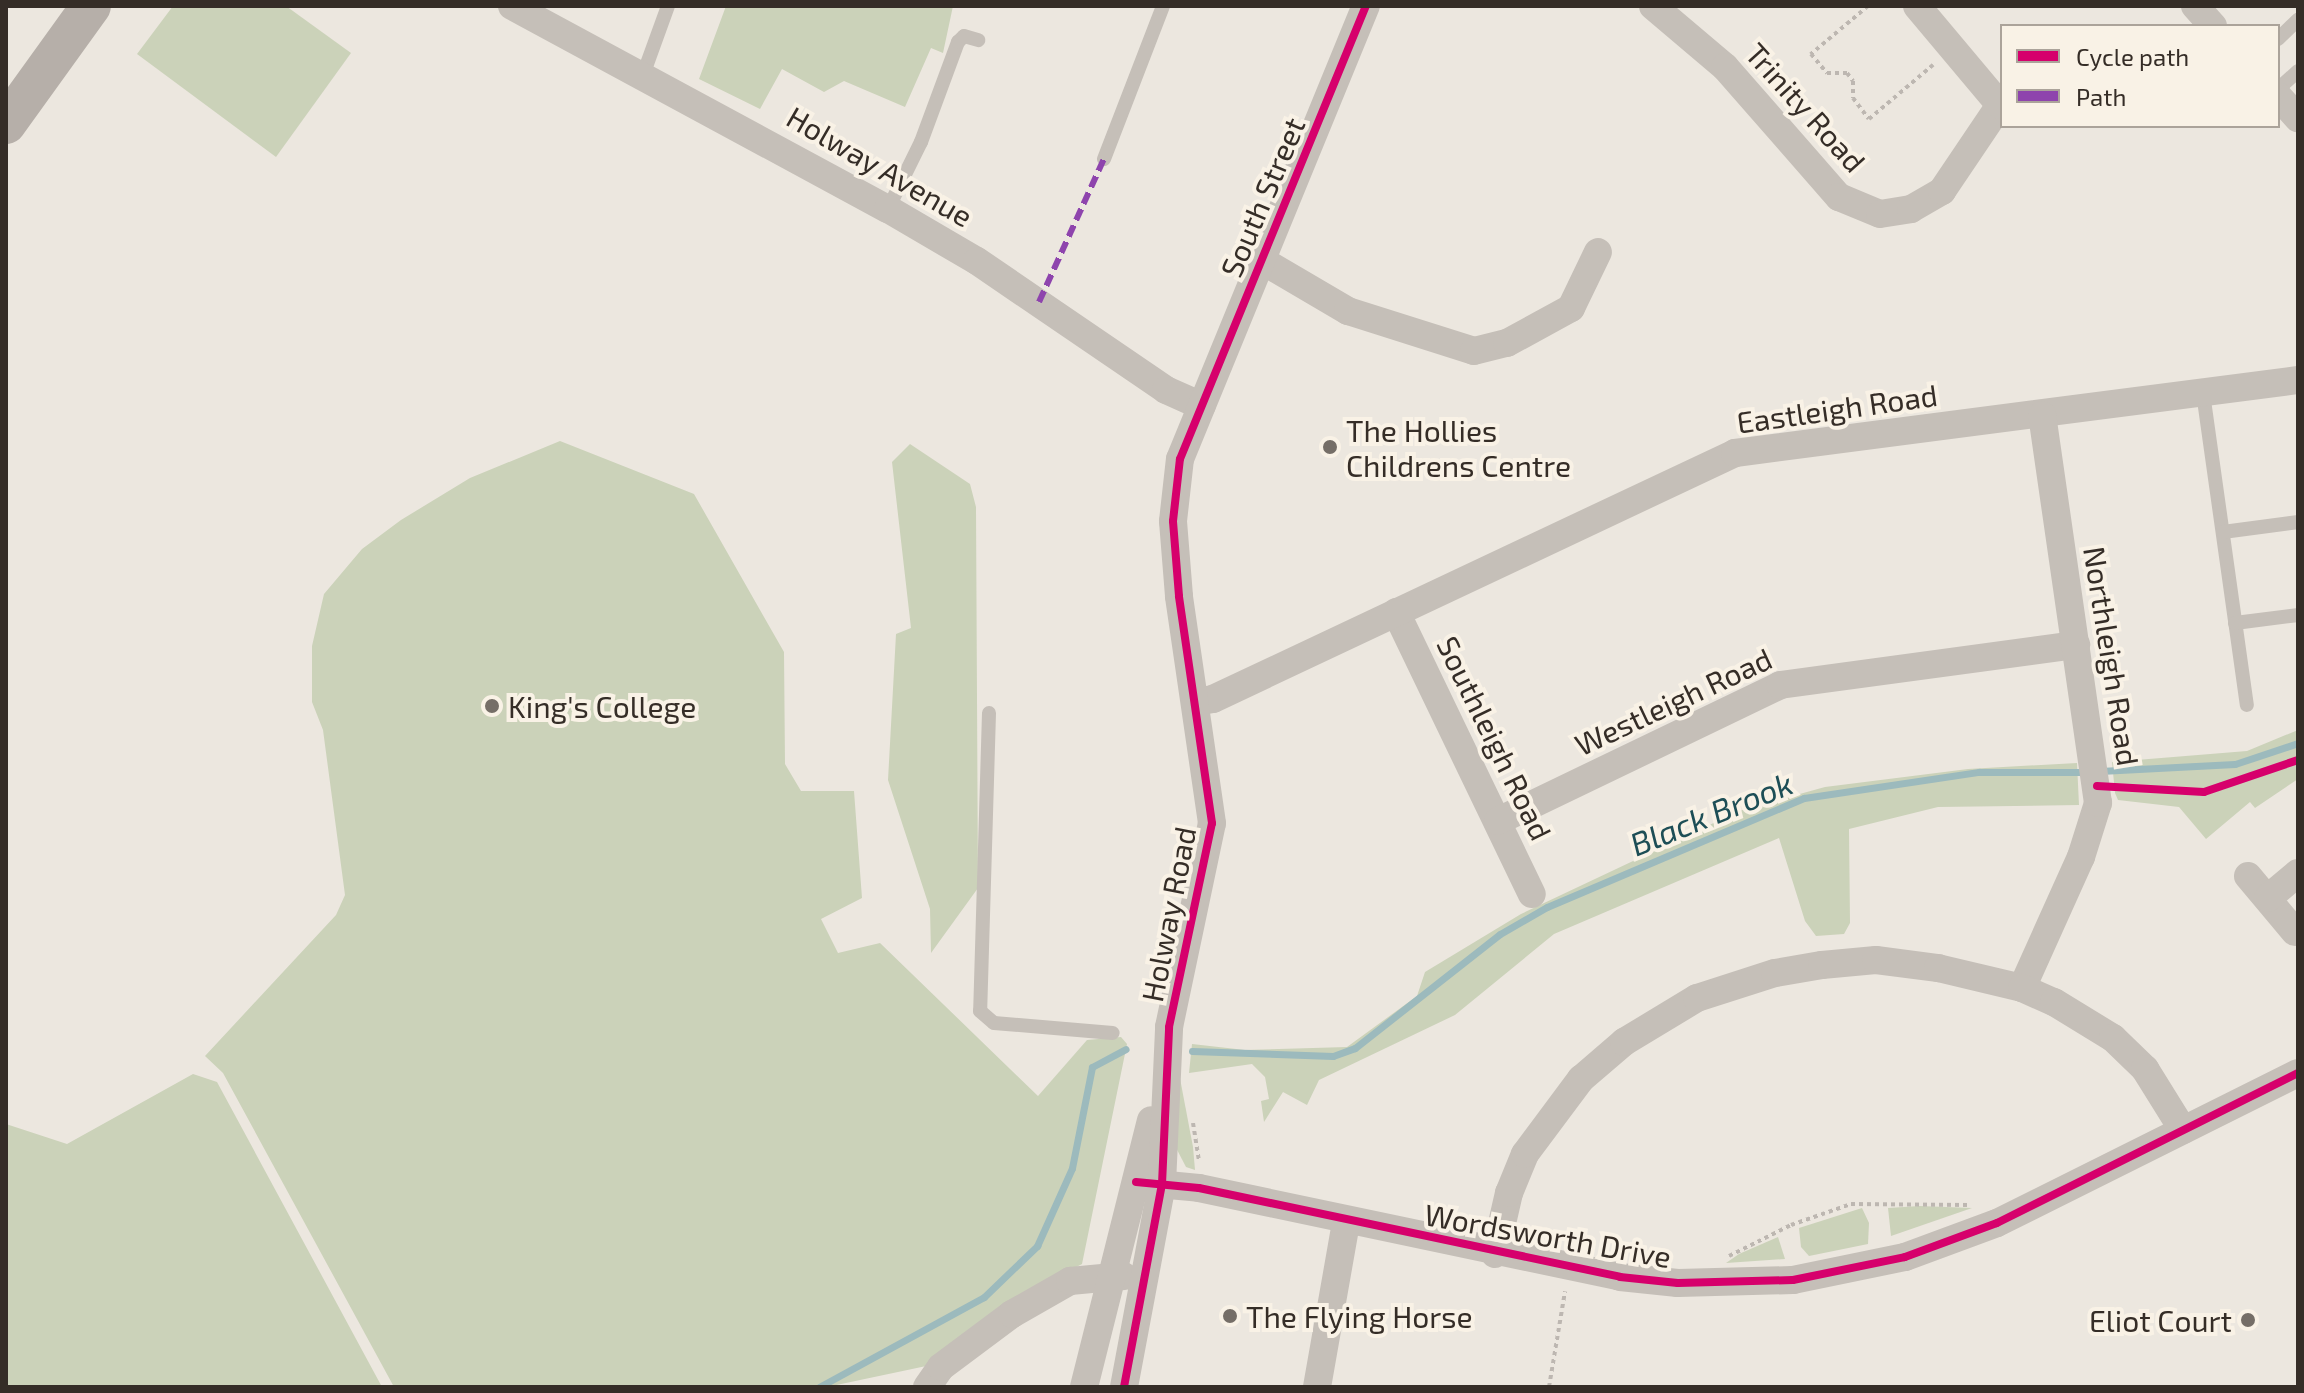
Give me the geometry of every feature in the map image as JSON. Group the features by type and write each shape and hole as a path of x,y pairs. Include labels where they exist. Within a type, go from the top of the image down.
{"main road":[{"path":"6,124 91,6"}],"street":[{"name":"Holway Avenue","path":"512,6 888,209 990,269 1166,390 1202,406"},
{"name":"South Street","path":"1202,406 1366,6"},
{"name":"Trinity Road","path":"1653,6 1725,67 1839,197 1880,214 1911,209 1942,191 2000,105 1953,48 1928,10"},
{"path":"2195,6 2211,24"},
{"path":"2280,98 2298,118"},
{"name":"South Street","path":"1261,260 1348,311 1474,351 1507,343 1571,308 1598,252"},
{"name":"Eastleigh Road","path":"1196,702 1213,699 1735,453 2298,380"},
{"name":"Holway Road","path":"1124,1387 1145,1278 1149,1183 1166,1061 1212,823 1173,521 1180,459 1202,406"},
{"name":"Northleigh Road","path":"2022,988 2095,823 2097,786 2042,415"},
{"name":"Southleigh Road","path":"1396,612 1532,894"},
{"name":"Westleigh Road","path":"1498,821 1780,685 2076,645"},
{"path":"2268,898 2298,873"},
{"path":"2248,876 2295,932"},
{"path":"1495,1254 1509,1193 1525,1154 1561,1102 1624,1042 1697,998 1775,973 1876,960 1938,968 2022,988 2113,1038 2145,1069 2183,1130"},
{"name":"Wordsworth Drive","path":"1149,1183 1620,1277 1704,1283 1793,1280 1855,1270 1997,1223 2298,1073"},
{"name":"Holway Road","path":"1084,1387 1108,1274 1149,1183"},
{"path":"1317,1387 1346,1222"},
{"path":"927,1387 941,1367 1012,1314 1070,1281 1108,1274 1145,1278"}],"lane":[{"path":"643,75 668,6"},
{"path":"1104,159 1163,6"},
{"path":"2280,37 2298,20"},
{"path":"888,209 921,142 958,42 964,36 978,40"},
{"path":"2280,87 2298,71"},
{"path":"2203,393 2247,705"},
{"path":"2223,532 2298,522"},
{"path":"2235,623 2298,615"},
{"path":"989,713 980,1011 994,1023 1113,1033"}],"path":[{"path":"1868,6 1811,54 1827,73 1847,73 1853,81 1853,98 1869,119 1953,48"},
{"path":"1704,1283 1711,1267 1744,1246 1851,1204 1974,1205 1986,1208 1997,1223"},
{"path":"1549,1387 1563,1303"},
{"path":"1593,1387 1604,1387"}],"green space":[{"path":"173,6 286,6 351,53 276,157 137,54"},
{"path":"726,6 953,6 943,53 931,48 905,107 844,81 824,92 782,69 760,109 699,79"},
{"path":"560,441 694,494 784,652 785,764 801,791 854,791 862,898 821,919 838,953 880,943 1038,1096 1087,1040 1121,1037 1127,1044 1082,1264 1020,1297 931,1365 827,1387 394,1387 223,1073 205,1056 336,915 345,895 323,730 312,702 312,646 324,594 362,549 401,520 470,478"},
{"path":"910,444 970,484 976,507 978,888 931,953 930,909 888,780 896,634 911,628 892,462"},
{"path":"2298,730 2298,779 2255,808 2250,802 2206,839 2179,807 2118,800 2115,793 2112,762 2247,751"},
{"path":"2077,763 2079,805 1938,807 1849,829 1850,923 1844,934 1816,936 1805,921 1779,838 1554,934 1455,1015 1319,1080 1307,1105 1283,1092 1264,1122 1261,1101 1269,1099 1265,1077 1252,1064 1189,1073 1192,1044 1245,1050 1347,1047 1417,996 1425,972 1521,914 1739,811 1825,787 1968,769"},
{"path":"1178,1068 1195,1170 1186,1167 1173,1142"},
{"path":"193,1074 217,1082 382,1387 6,1387 6,1124 67,1144"},
{"path":"1862,1208 1869,1223 1868,1244 1809,1256 1801,1247 1799,1228"},
{"path":"1888,1208 1972,1208 1891,1236"},
{"path":"1778,1237 1785,1259 1726,1263 1739,1254"}],"waterway":[{"name":"Black Brook","path":"2100,771 2235,764 2298,743"},
{"name":"Black Brook","path":"1192,1051 1333,1056 1355,1048 1500,934 1547,907 1804,798 1979,772 2088,772"},
{"name":"Black Brook","path":"819,1387 984,1297 1037,1246 1072,1168 1092,1067 1126,1049"}],"marked path":[{"path":"1039,302 1104,159"}],"cycle path":[{"path":"1124,1387 1162,1184 1169,1027 1212,823 1179,596 1173,521 1180,459 1366,6"},
{"path":"2097,786 2204,792 2298,760"},
{"path":"1136,1182 1199,1188 1620,1277 1678,1283 1793,1280 1905,1257 1997,1223 2298,1073"}],"place":[{"name":"The Hollies Childrens Centre","path":"1330,447"},
{"name":"King's College","path":"492,706"},
{"name":"The Flying Horse","path":"1230,1316"},
{"name":"Eliot Court","path":"2248,1320"}]}
